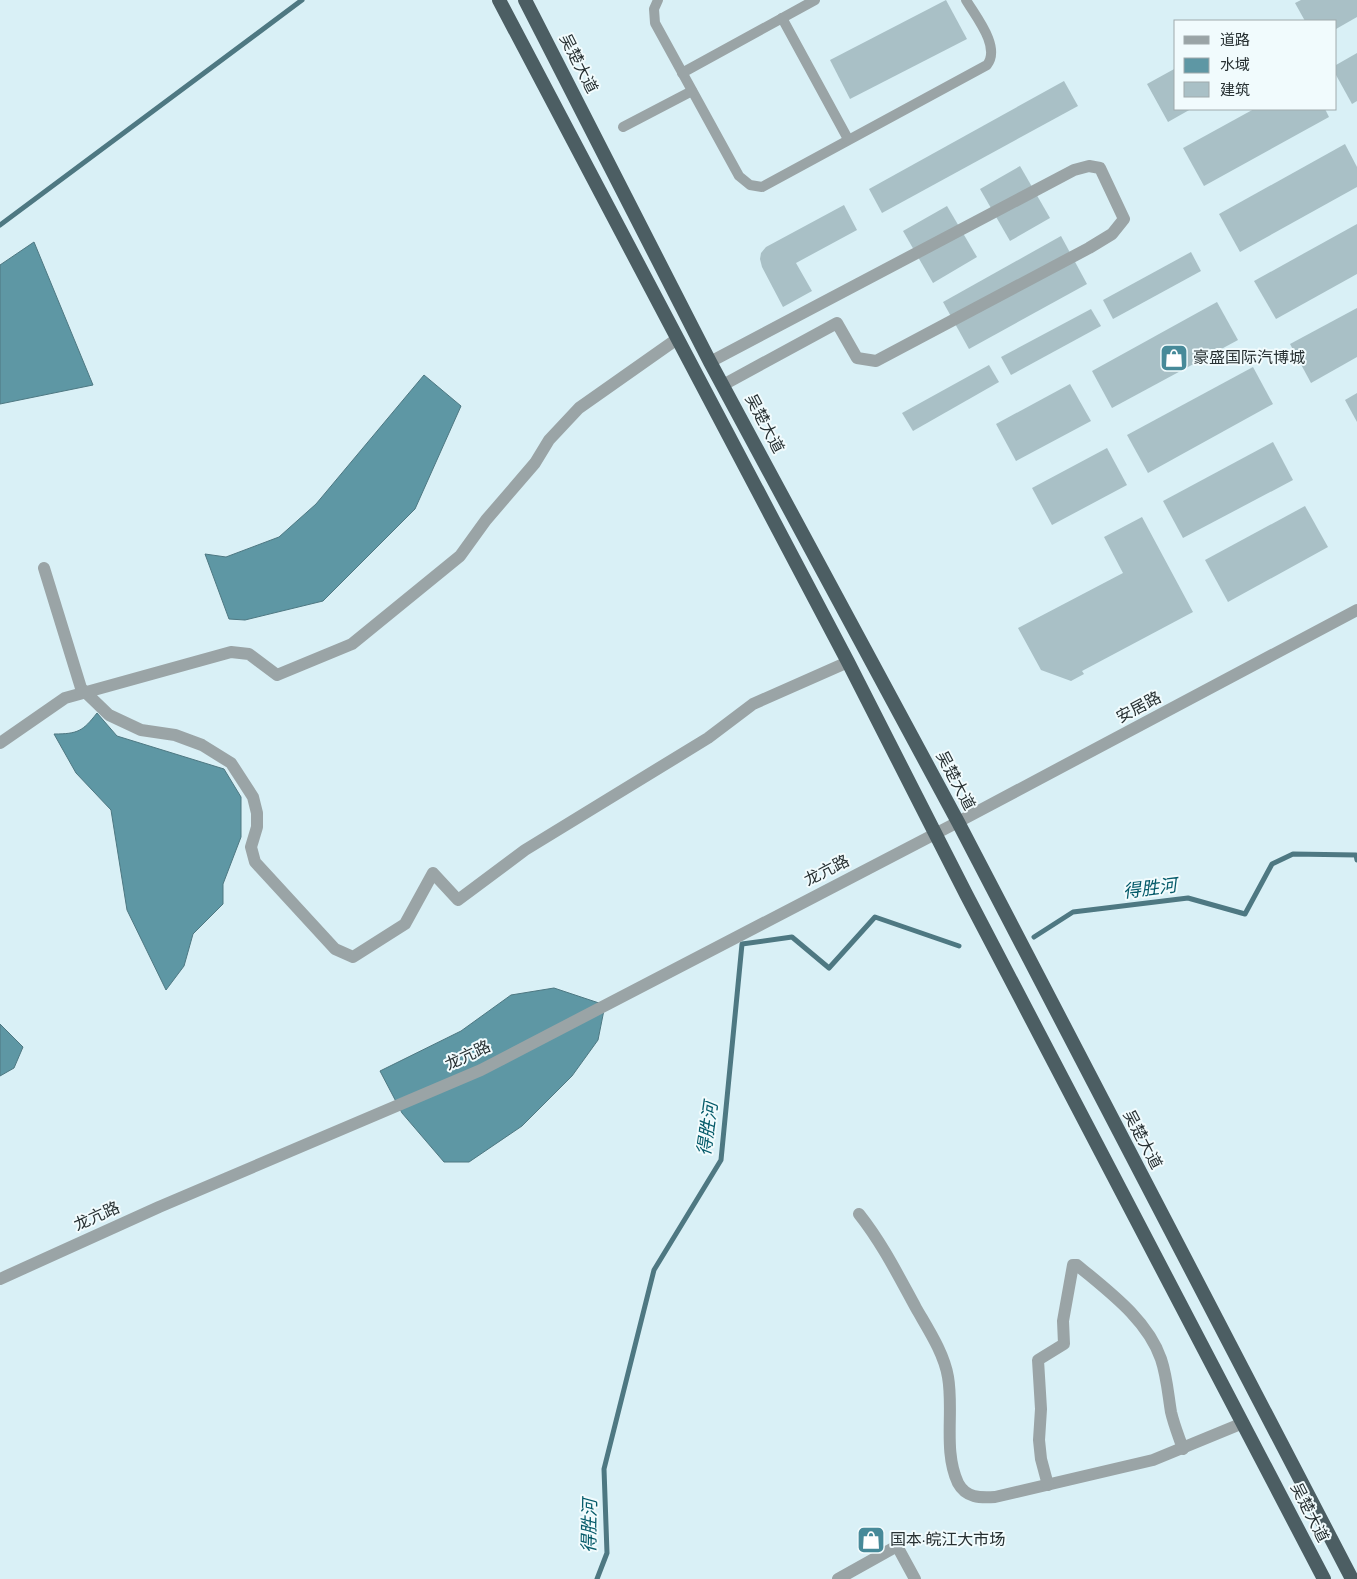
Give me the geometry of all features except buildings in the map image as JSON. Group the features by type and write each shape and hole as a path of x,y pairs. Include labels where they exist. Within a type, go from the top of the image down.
{"highway":[{"name":"吴楚大道","path":"499,0 848,662 966,894 1324,1579"},
{"name":"吴楚大道","path":"525,0 710,362 958,822 1352,1579"}],"street":[{"path":"710,362 1074,170 1089,166 1100,168 1124,219 1112,234 1089,248 876,361 857,358 837,323 723,385"},
{"path":"0,743 65,698 85,692 231,652 249,654 277,675 352,644 460,556 486,520 535,463 549,440 579,408 677,339"},
{"path":"44,568 81,688 109,715 141,730 176,735 202,745 231,763 253,797 255,805 257,827 251,847 255,862 335,949 353,957 404,924 433,873 458,900 525,850 708,738 753,704 848,662"},
{"name":"安居路","path":"936,833 1357,610"},
{"name":"龙亢路","path":"0,1279 168,1203 480,1070 936,833"},
{"path":"859,1214 877,1236 932,1335 948,1374 952,1461 959,1484 964,1492 982,1498 995,1497 1153,1460 1243,1423"},
{"path":"1048,1485 1041,1460 1039,1440 1041,1409 1038,1360 1064,1344 1063,1321 1072,1265 1077,1265 1109,1292 1144,1327 1161,1358 1170,1391 1171,1410 1183,1449"},
{"path":"838,1579 897,1546 915,1579"}],"lane":[{"path":"658,0 654,9 655,23 739,176 750,185 762,187 987,65 991,60 991,45 966,0"},
{"path":"682,73 815,0"},
{"path":"782,18 848,139"},
{"path":"623,127 692,91"}],"water":[{"path":"34,242 93,385 0,404 0,265"},
{"path":"424,375 461,406 415,509 323,601 245,620 229,619 205,554 226,557 279,537 316,504"},
{"path":"97,713 117,736 224,769 241,797 241,837 223,884 223,904 193,934 184,966 166,990 127,910 111,810 76,773 54,734 74,732 84,728"},
{"path":"554,988 605,1005 598,1040 572,1076 522,1126 469,1162 444,1162 402,1113 380,1071 461,1031 511,995"},
{"path":"0,1024 23,1047 14,1068 0,1076"}],"waterway":[{"path":"0,225 302,0"},
{"name":"得胜河","path":"1034,937 1073,912 1188,898 1245,914 1272,864 1293,854 1356,855 1357,860"},
{"name":"得胜河","path":"597,1579 607,1553 604,1469 654,1270 721,1160 742,944 792,937 829,968 875,917 959,946"}],"place":[{"name":"豪盛国际汽博城","path":"1174,358"},
{"name":"国本·皖江大市场","path":"871,1540"}]}
